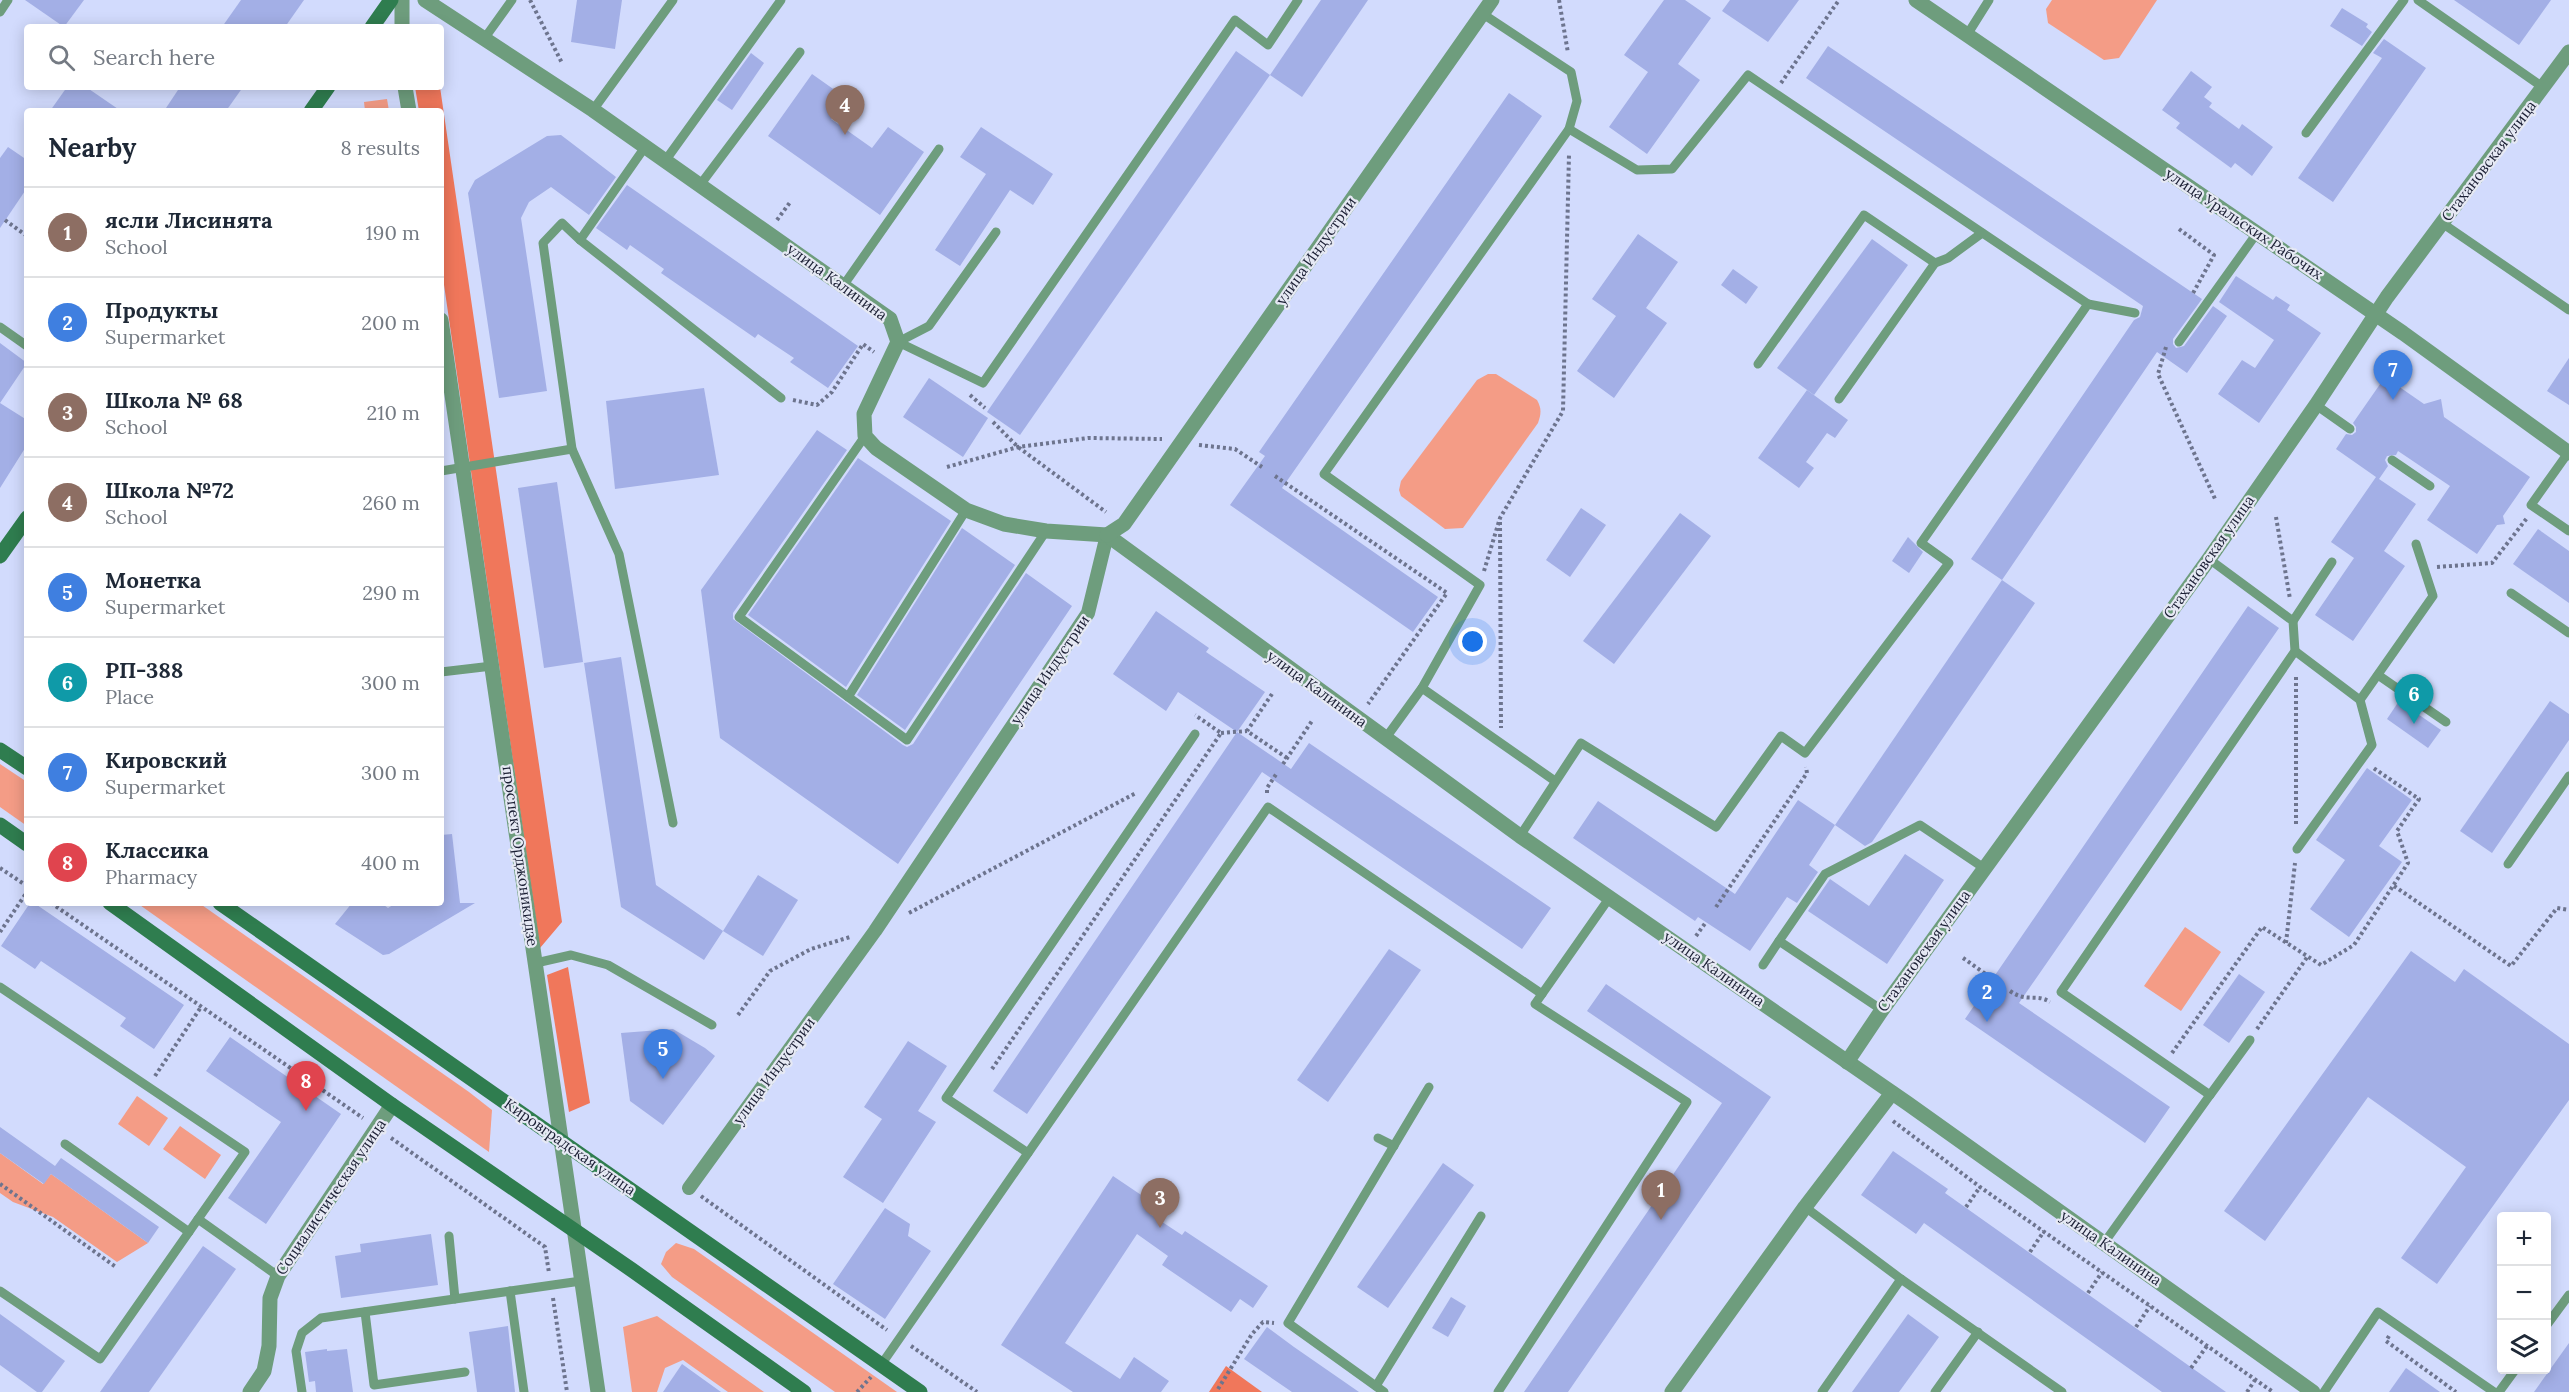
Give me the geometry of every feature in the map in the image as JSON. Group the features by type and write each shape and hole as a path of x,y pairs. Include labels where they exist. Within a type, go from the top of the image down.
{"main road":[{"path":"374,24 391,0"},
{"path":"313,108 326,90"},
{"path":"0,556 24,522"},
{"path":"0,750 24,766"},
{"path":"0,825 24,842"},
{"path":"114,906 392,1105 804,1392"},
{"name":"Кировградская улица","path":"224,906 920,1392"}],"street":[{"path":"402,0 402,24"},
{"name":"улица Калинина","path":"425,0 593,110 890,319 898,342"},
{"name":"улица Индустрии","path":"689,1188 875,931 1089,613 1107,535 1124,524 1492,0"},
{"name":"улица Уральских Рабочих","path":"1916,0 2257,232 2568,453"},
{"name":"Стахановская улица","path":"1847,1062 1881,1010 2209,559 2376,315 2442,223 2568,57"},
{"path":"406,90 408,108"},
{"name":"проспект Орджоникидзе","path":"444,340 536,963 559,1140 598,1392"},
{"path":"898,342 864,414 865,436 876,448 966,510 1004,524 1046,531 1107,535"},
{"name":"улица Калинина","path":"1107,535 1520,836 1892,1093 2313,1392"},
{"path":"1671,1392 1805,1207 1892,1093"},
{"name":"Социалистическая улица","path":"250,1392 264,1371 269,1346 270,1298 278,1276 392,1105"}],"lane":[{"path":"0,12 8,0"},
{"path":"484,39 512,0"},
{"path":"593,110 672,0"},
{"path":"665,161 781,0"},
{"path":"898,342 982,383 1235,20 1268,45 1298,0"},
{"path":"1967,35 1989,0"},
{"path":"2306,133 2404,0"},
{"path":"2418,0 2544,88"},
{"path":"1385,739 1422,688 1480,585 1324,474 1569,129 1577,101 1571,72 1482,14"},
{"path":"700,185 800,52"},
{"path":"1569,129 1637,170 1672,169 1748,75 2088,304 2135,313"},
{"path":"580,240 645,147"},
{"path":"843,286 939,149"},
{"path":"1758,363 1864,215 1935,263"},
{"path":"673,823 619,554 572,449 543,243 562,223 580,240 781,398"},
{"path":"2442,223 2569,310"},
{"path":"898,342 929,326 996,232"},
{"path":"1839,399 1935,263 1948,258 1982,232"},
{"path":"2179,342 2257,232"},
{"path":"1520,836 1581,743 1716,827 1780,736 1805,753 1949,563 1921,543 2088,304"},
{"path":"0,327 24,344"},
{"path":"2316,405 2349,429"},
{"path":"865,436 739,617 907,740 1046,531"},
{"path":"444,470 572,449"},
{"path":"2568,453 2531,505 2569,531"},
{"path":"2392,460 2430,486"},
{"path":"848,697 966,510"},
{"path":"2360,700 2433,596 2416,544"},
{"path":"2209,559 2294,621"},
{"path":"2210,1095 2061,992 2295,651 2294,621 2332,562"},
{"path":"2511,593 2569,633"},
{"path":"2295,651 2360,700 2372,745 2296,849"},
{"path":"444,672 492,666"},
{"path":"2378,675 2446,722"},
{"path":"1422,688 1555,781"},
{"path":"1028,1153 946,1098 1195,734"},
{"path":"2508,864 2569,776"},
{"path":"881,1365 1268,807 1542,994"},
{"path":"1763,965 1825,874 1920,825 1984,868"},
{"path":"1498,1392 1687,1102 1536,1004 1610,897"},
{"path":"1779,941 1881,1010"},
{"path":"536,963 571,955 608,965 712,1025"},
{"path":"0,987 245,1152 100,1359 0,1291"},
{"path":"2104,1243 2250,1040"},
{"path":"1384,1392 1288,1323 1429,1087"},
{"path":"1378,1138 1394,1146"},
{"path":"65,1144 189,1232"},
{"path":"1805,1207 1901,1279 2062,1392"},
{"path":"1376,1386 1481,1216"},
{"path":"198,1219 278,1276"},
{"path":"449,1236 455,1299"},
{"path":"1822,1392 1901,1279"},
{"path":"302,1392 296,1351 302,1333 321,1318 581,1281"},
{"path":"510,1291 524,1392"},
{"path":"2551,1320 2569,1295"},
{"path":"365,1312 374,1385 465,1372"},
{"path":"2324,1392 2378,1312 2494,1392"},
{"path":"1935,1392 1978,1332"},
{"path":"2499,1392 2512,1374"}],"path":[{"path":"530,0 562,63"},
{"path":"1559,0 1571,72"},
{"path":"1790,91 1780,84 1839,0"},
{"path":"1480,585 1500,518 1563,411 1569,129"},
{"path":"5,220 24,234"},
{"path":"2179,229 2214,255 2186,305"},
{"path":"781,398 817,405 832,392 863,344"},
{"path":"2167,345 2158,374 2216,501"},
{"path":"993,422 1018,447 1106,512"},
{"path":"947,467 1018,447 1088,438 1158,438 1234,449 1262,467"},
{"path":"1275,476 1447,593 1368,704"},
{"path":"2276,517 2294,621"},
{"path":"1500,518 1502,746"},
{"path":"2286,943 2296,849 2295,651"},
{"path":"1247,731 1272,694"},
{"path":"1195,715 1221,733 1247,731 1287,758"},
{"path":"1283,764 1312,721"},
{"path":"992,1069 1221,733"},
{"path":"2175,1049 2262,927 2321,965 2354,945 2394,886 2408,863 2397,831 2419,799 2361,760"},
{"path":"1268,807 1267,788 1277,773"},
{"path":"1716,907 1807,773"},
{"path":"906,914 1135,793 1167,812"},
{"path":"0,868 24,884"},
{"path":"2394,886 2511,966 2557,909 2569,910"},
{"path":"0,932 24,896"},
{"path":"55,906 512,1224"},
{"path":"1697,934 1706,921"},
{"path":"738,1015 770,971 811,949 875,931"},
{"path":"2250,1040 2308,956"},
{"path":"1963,958 1997,982"},
{"path":"2010,991 2021,999 2043,998 2052,1004"},
{"path":"147,1086 201,1007"},
{"path":"1893,1121 1980,1187 2273,1392"},
{"path":"0,1184 116,1267"},
{"path":"1966,1207 1980,1187"},
{"path":"689,1188 977,1392"},
{"path":"2030,1252 2044,1231"},
{"path":"2088,1293 2102,1272"},
{"path":"2136,1327 2150,1306"},
{"path":"1218,1389 1252,1334 1263,1322 1288,1323"},
{"path":"2397,1324 2386,1341 2456,1392"},
{"path":"2191,1368 2207,1346"},
{"path":"2247,1392 2255,1380"}],"shaded area":[{"path":"2052,0 2157,0 2119,58 2104,60 2048,23 2046,9"},
{"path":"416,90 440,90 443,108 418,108"},
{"path":"387,99 388,108 365,108 364,102"},
{"path":"444,114 562,922 540,948 444,285"},
{"path":"1488,374 1496,374 1537,400 1540,409 1539,420 1463,528 1445,529 1401,496 1399,490 1401,481 1477,380"},
{"path":"0,764 24,780 24,824 0,807"},
{"path":"141,906 203,906 469,1092 492,1110 489,1152"},
{"path":"2185,927 2221,952 2181,1011 2144,986"},
{"path":"568,967 590,1103 569,1112 547,975"},
{"path":"137,1096 168,1118 149,1146 118,1124"},
{"path":"180,1126 221,1155 205,1179 163,1149"},
{"path":"0,1153 43,1184 51,1174 148,1243 117,1262 53,1217 13,1202 0,1193"},
{"path":"676,1243 694,1249 897,1392 835,1392 672,1277 661,1264 666,1252"},
{"path":"657,1316 764,1392 728,1392 683,1360 665,1368 657,1392 632,1392 623,1327"},
{"path":"1226,1366 1262,1392 1209,1392"}],"building":[{"path":"25,0 84,0 66,24 60,24"},
{"path":"241,0 304,0 287,24 224,24"},
{"path":"577,0 622,0 615,49 571,42"},
{"path":"1321,0 1368,0 1302,97 1270,75"},
{"path":"1664,0 1685,0 1711,18 1678,64 1700,80 1647,154 1609,127 1648,72 1624,55"},
{"path":"1730,0 1799,0 1768,42 1722,11"},
{"path":"2454,0 2551,0 2519,45"},
{"path":"2342,8 2368,24 2366,27 2372,32 2362,46 2330,26"},
{"path":"2384,39 2426,68 2333,202 2298,178 2382,58 2373,53"},
{"path":"1828,46 2202,299 2173,339 2176,348 2184,346 2213,306 2227,316 2187,373 2157,352 2002,580 1971,559 2134,320 2140,317 2143,306 1806,78"},
{"path":"1236,51 1270,75 1020,435 987,412"},
{"path":"751,53 764,63 732,110 717,100"},
{"path":"2191,71 2212,87 2204,97 2212,103 2209,107 2239,129 2242,124 2273,147 2252,176 2235,163 2231,168 2176,128 2180,123 2162,110"},
{"path":"812,74 846,98 831,119 872,148 888,127 924,152 880,215 768,136"},
{"path":"65,90 90,90 117,108 52,108"},
{"path":"178,90 241,90 228,108 166,108"},
{"path":"1509,93 1542,116 1282,488 1438,597 1413,632 1230,505 1265,456 1259,452"},
{"path":"981,127 1053,174 1033,205 1010,190 960,266 935,250 986,174 960,157"},
{"path":"561,135 616,177 589,215 551,187 529,202 521,218 547,391 499,398 468,193 475,180 547,136"},
{"path":"8,147 24,158 24,192 0,228 0,158"},
{"path":"627,185 858,346 828,388 790,362 794,358 758,334 755,338 661,273 664,269 630,245 627,250 596,228"},
{"path":"1638,234 1678,262 1646,308 1667,323 1614,398 1577,371 1616,316 1592,299"},
{"path":"1872,239 1908,265 1814,395 1777,368"},
{"path":"1733,269 1758,287 1746,304 1721,285"},
{"path":"2236,276 2273,300 2276,296 2290,305 2287,310 2321,333 2259,423 2218,394 2242,360 2255,368 2274,340 2219,302"},
{"path":"0,343 24,361 24,367 0,403"},
{"path":"2569,358 2569,405 2547,391"},
{"path":"2385,377 2424,404 2441,399 2444,417 2530,477 2503,516 2505,524 2497,525 2477,554 2427,520 2450,486 2398,451 2396,455 2387,456 2385,460 2388,466 2379,479 2416,504 2384,551 2405,566 2353,641 2315,615 2354,558 2331,542 2376,477 2336,449 2346,434 2352,435 2356,432 2353,423"},
{"path":"929,378 988,418 963,457 903,417"},
{"path":"704,388 719,475 615,489 606,401"},
{"path":"1807,390 1848,420 1835,438 1827,433 1806,462 1814,468 1799,488 1758,458"},
{"path":"0,403 24,418 24,450 0,488"},
{"path":"817,430 847,450 733,613 733,619 903,745 907,747 913,744 1026,573 1072,606 898,864 720,738 701,590"},
{"path":"858,458 951,521 846,687 748,615"},
{"path":"557,482 583,662 544,668 518,488"},
{"path":"1581,508 1606,525 1570,577 1546,560"},
{"path":"1680,513 1711,536 1614,664 1583,641"},
{"path":"962,528 1015,565 905,730 857,695"},
{"path":"2538,529 2569,551 2569,603 2513,564"},
{"path":"1908,537 1923,552 1909,573 1892,561"},
{"path":"2002,580 2035,603 1872,842 1865,846 1835,825"},
{"path":"2248,606 2279,628 2019,1003 2170,1107 2145,1143 1965,1019"},
{"path":"1156,611 1209,648 1206,652 1265,692 1237,732 1178,692 1166,711 1113,674"},
{"path":"621,657 656,885 723,931 704,960 621,907 584,663"},
{"path":"2399,701 2441,730 2428,748 2387,719"},
{"path":"2550,701 2569,714 2569,740 2492,853 2460,831"},
{"path":"1237,732 1291,769 1309,743 1551,908 1522,949 1262,772 1027,1114 993,1091"},
{"path":"2367,768 2412,800 2379,846 2402,862 2349,937 2310,909 2345,860 2316,840"},
{"path":"1798,800 1835,825 1809,865 1818,872 1797,903 1787,897 1750,951 1698,917 1695,921 1573,838 1598,801 1735,894"},
{"path":"452,834 460,903 475,903 389,954 383,955 335,924 350,906 385,906 388,908 391,906 444,906 444,835"},
{"path":"1905,854 1944,880 1887,964 1808,911 1830,879 1869,906"},
{"path":"758,875 798,900 763,956 723,931"},
{"path":"28,906 38,906 184,1005 154,1049 120,1026 126,1018 41,961 35,969 1,946"},
{"path":"1389,949 1421,970 1328,1102 1297,1080"},
{"path":"2411,951 2455,982 2464,969 2569,1044 2569,1100 2437,1284 2401,1258 2466,1167 2368,1097 2265,1241 2224,1211"},
{"path":"2239,974 2265,992 2229,1043 2203,1025"},
{"path":"1606,984 1771,1097 1568,1392 1524,1392 1722,1103 1587,1011"},
{"path":"673,1029 715,1056 663,1125 630,1101 621,1033"},
{"path":"230,1037 341,1114 266,1224 228,1198 281,1122 206,1071"},
{"path":"908,1041 947,1066 918,1111 936,1122 883,1203 843,1177 882,1119 864,1107"},
{"path":"0,1127 55,1166 61,1158 159,1227 148,1243 51,1174 44,1184 0,1153"},
{"path":"1893,1151 1948,1189 1945,1193 2226,1392 2162,1392 1924,1223 1916,1234 1861,1195"},
{"path":"1443,1163 1474,1185 1388,1308 1357,1287"},
{"path":"1113,1176 1156,1205 1150,1214 1182,1235 1185,1231 1268,1286 1253,1308 1240,1299 1231,1312 1162,1265 1168,1256 1137,1234 1065,1343 1120,1379 1134,1357 1169,1381 1161,1392 1073,1392 1001,1345"},
{"path":"885,1208 910,1224 908,1236 931,1251 885,1319 833,1284"},
{"path":"431,1234 438,1285 341,1298 335,1256 361,1252 360,1244"},
{"path":"203,1246 236,1269 149,1392 100,1392"},
{"path":"1451,1297 1466,1306 1448,1337 1432,1328"},
{"path":"0,1314 65,1361 42,1392 37,1392 0,1365"},
{"path":"1908,1314 1939,1337 1899,1392 1852,1392"},
{"path":"508,1326 515,1392 477,1392 469,1332"},
{"path":"1267,1327 1359,1392 1292,1392 1244,1359"},
{"path":"2569,1343 2569,1392 2534,1392 2547,1374 2551,1374 2551,1368"},
{"path":"327,1349 327,1351 347,1349 353,1392 316,1392 315,1381 309,1382 305,1352"},
{"path":"682,1364 721,1392 663,1392"},
{"path":"2406,1368 2440,1392 2389,1392"}],"place":[{"name":"Школа №72","path":"845,135"},
{"name":"Кировский","path":"2393,400"},
{"name":"РП-388","path":"2414,724"},
{"name":"Продукты","path":"1987,1022"},
{"name":"Монетка","path":"663,1079"},
{"name":"Классика","path":"306,1111"},
{"name":"ясли Лисинята","path":"1661,1220"},
{"name":"Школа № 68","path":"1160,1228"}]}
